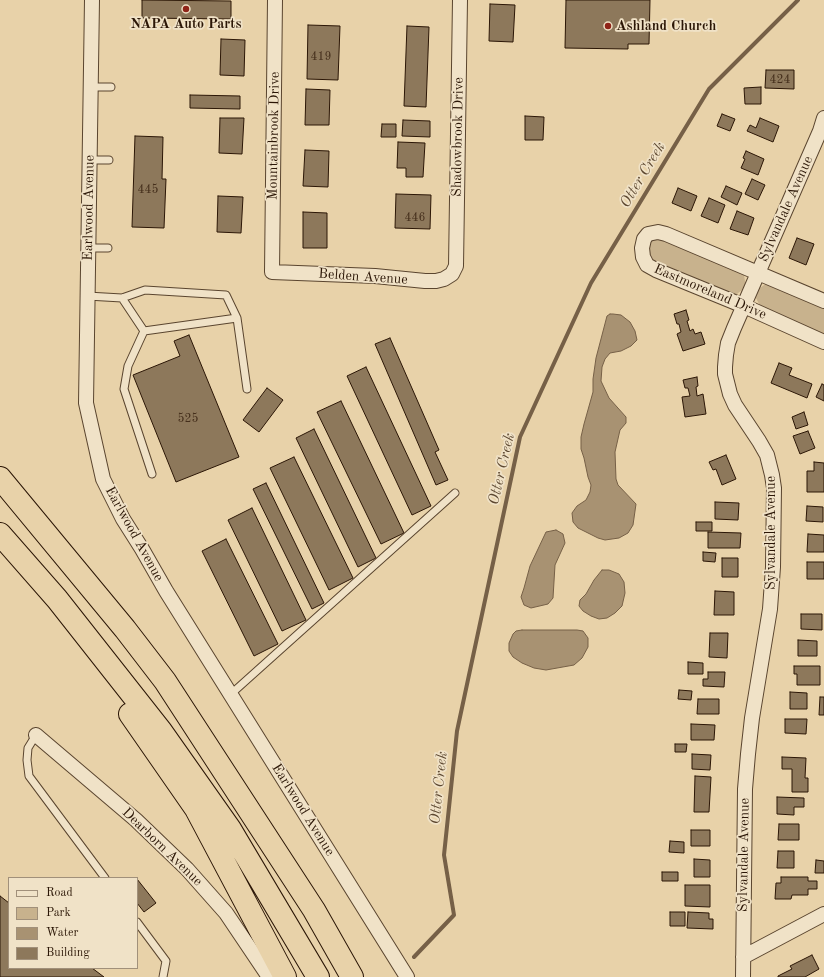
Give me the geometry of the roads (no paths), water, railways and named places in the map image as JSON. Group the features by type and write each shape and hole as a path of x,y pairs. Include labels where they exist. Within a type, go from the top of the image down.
{"highway":[{"path":"0,478 165,681 314,910 352,977"},
{"path":"0,534 57,599 161,731 230,829 318,977"},
{"path":"57,599 116,693 196,809 285,977"}],"street":[{"name":"Earlwood Avenue","path":"92,0 86,404 103,479 122,519 407,977"},
{"name":"Mountainbrook Drive","path":"272,272 276,0"},
{"name":"Shadowbrook Drive","path":"452,274 456,266 457,259 460,0"},
{"name":"Sylvandale Avenue","path":"742,977 745,789 752,724 770,609 773,566 774,492 767,455 732,400 726,380 726,355 728,343 734,328 820,131 824,118"},
{"name":"Eastmoreland Drive","path":"824,301 666,234 658,232 648,234 644,239 642,248 643,257 647,265 824,342"},
{"name":"Belden Avenue","path":"272,272 375,276 425,281 436,281 452,274"},
{"name":"Dearborn Avenue","path":"36,735 136,820 187,869 226,913 269,977"},
{"path":"743,957 824,914"}],"lane":[{"path":"91,87 111,87"},
{"path":"90,160 109,160"},
{"path":"88,248 108,248"},
{"path":"88,296 122,298 145,290 226,295 236,318 247,389"},
{"path":"122,298 144,331"},
{"path":"144,331 236,318"},
{"path":"144,331 128,366 124,389 152,474"},
{"path":"231,694 455,493"},
{"path":"36,735 28,748 27,760 29,776 104,877"},
{"path":"138,923 166,961 163,977"}],"water":[{"path":"610,314 621,315 630,322 635,331 637,340 631,346 621,351 610,353 605,359 602,367 601,381 609,398 626,417 626,423 620,430 615,452 616,479 618,485 636,504 633,525 628,533 619,538 605,540 578,528 573,522 572,513 577,506 586,500 590,492 591,485 581,449 581,437 593,392 596,358 607,316"},
{"path":"556,530 563,534 565,543 555,565 553,598 548,604 531,608 524,605 521,597 530,566 546,532"},
{"path":"602,570 609,570 619,574 624,582 625,593 622,606 615,613 607,618 599,619 583,611 579,606 580,600 586,594"},
{"path":"516,631 583,631 588,638 588,647 582,658 574,665 546,670 534,668 513,657 509,651 509,643 513,634"}],"waterway":[{"name":"Otter Creek","path":"414,957 454,915 444,855 457,731 520,437 591,283 709,89 798,0"}],"place":[{"name":"NAPA Auto Parts","path":"186,9"},
{"name":"Ashland Church","path":"608,26"}]}
